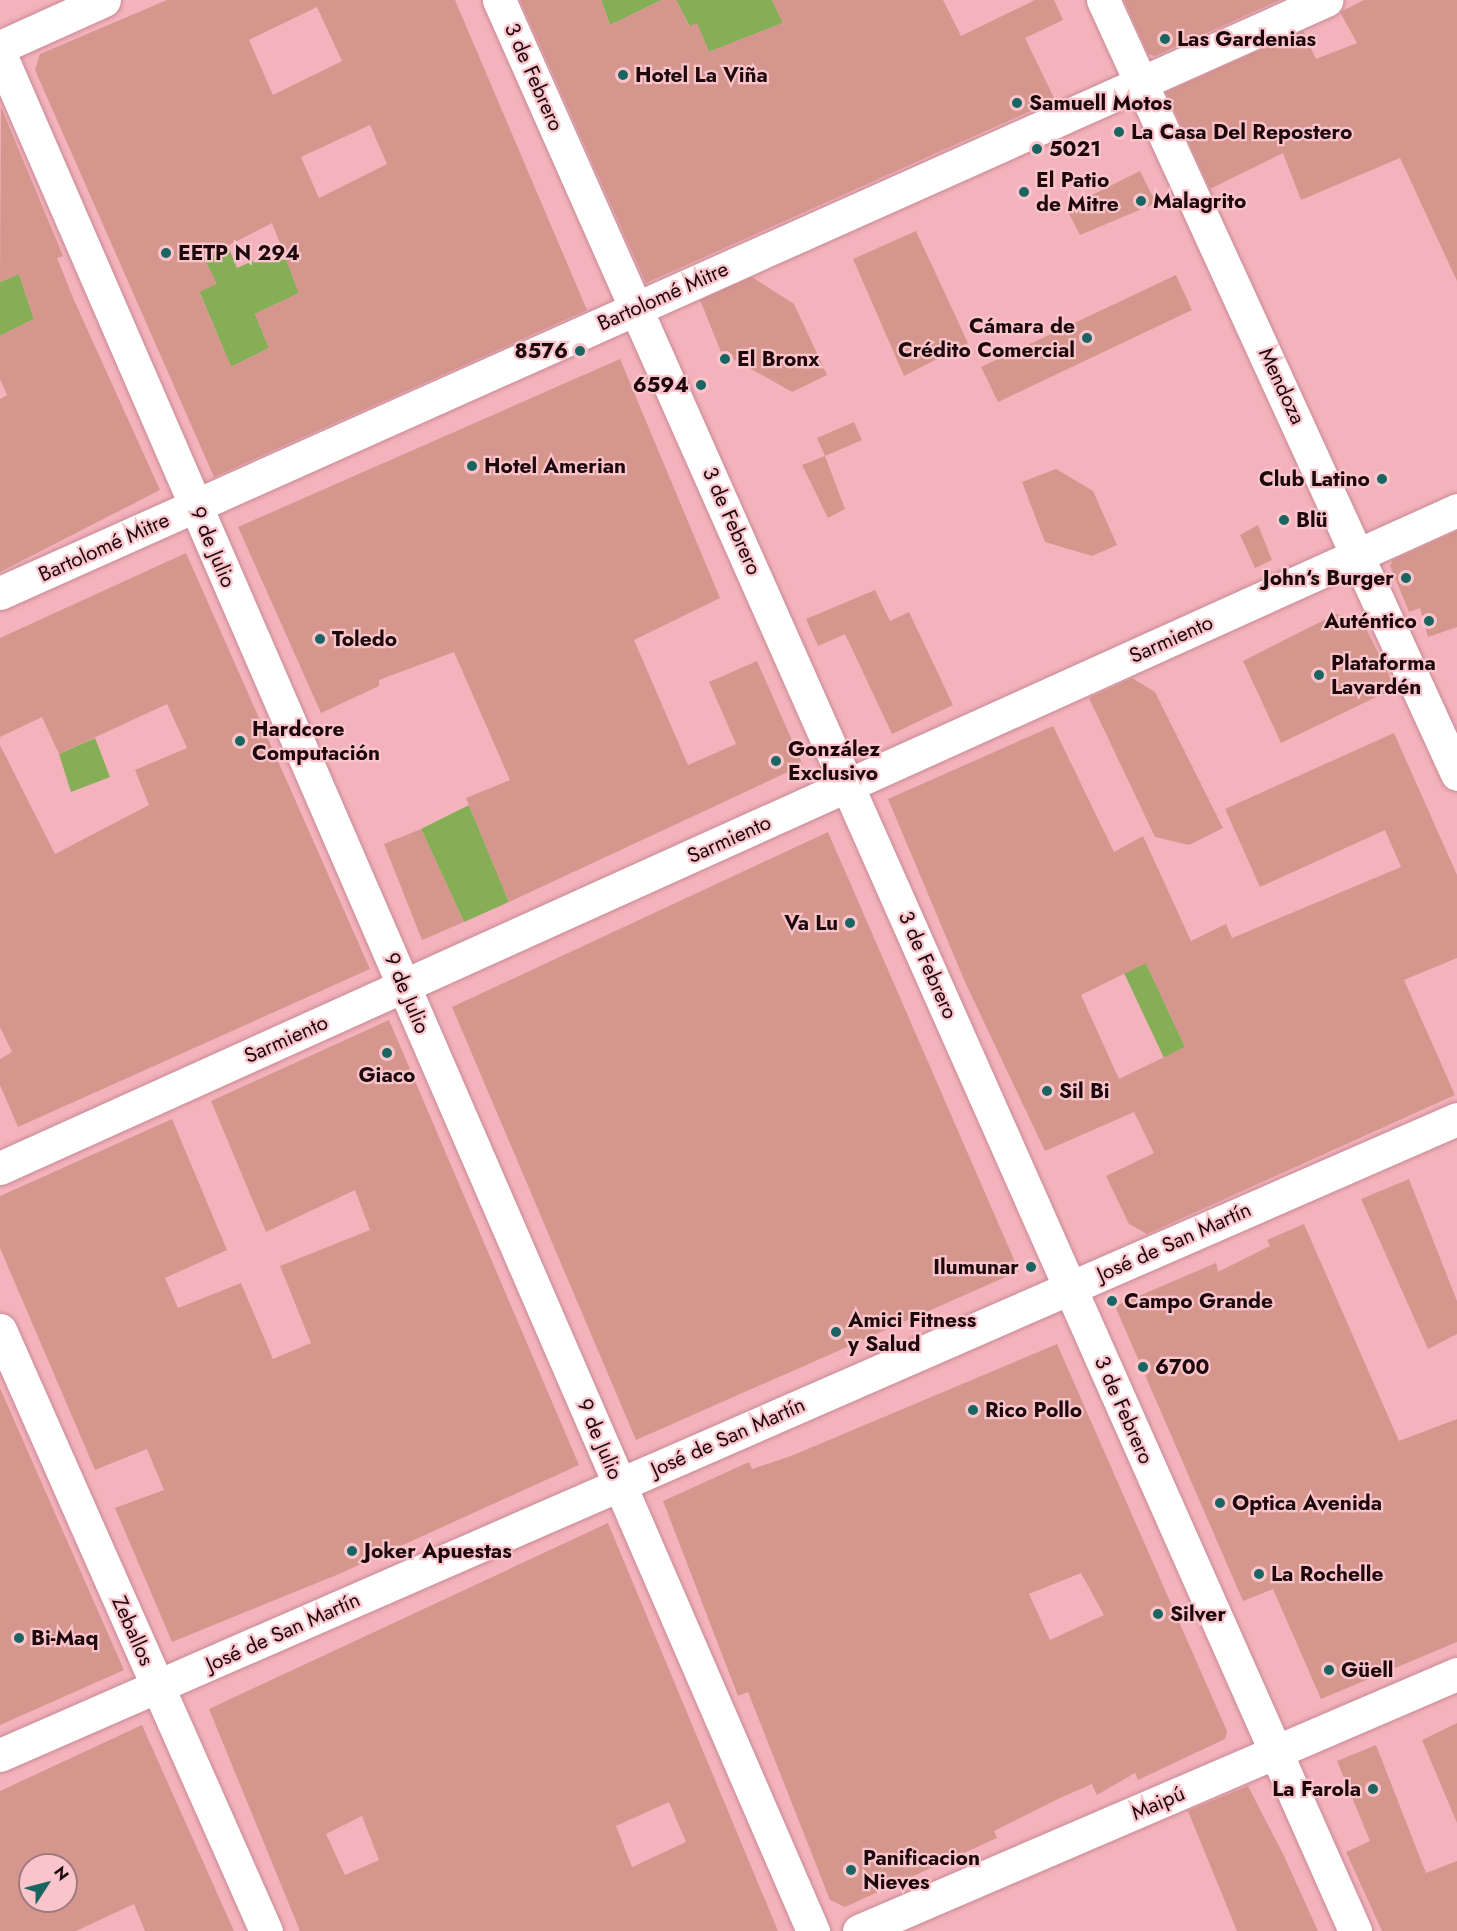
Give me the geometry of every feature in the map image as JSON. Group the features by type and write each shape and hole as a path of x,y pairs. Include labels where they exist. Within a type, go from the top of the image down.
{"street":[{"path":"0,47 104,0"},
{"name":"3 de Febrero","path":"499,0 638,307 1355,1931"},
{"name":"Mendoza","path":"1103,0 1360,554 1457,774"},
{"name":"Bartolomé Mitre","path":"0,593 1140,81 1326,0"},
{"name":"9 de Julio","path":"0,54 813,1931"},
{"name":"Sarmiento","path":"0,1168 1457,510"},
{"name":"José de San Martín","path":"0,1755 1457,1119"},
{"name":"Zeballos","path":"0,1330 266,1931"},
{"name":"Maipú","path":"859,1931 1457,1674"}],"green space":[{"path":"601,0 662,0 610,25"},
{"path":"676,0 772,0 783,23 709,52 697,24 690,27"},
{"path":"228,246 237,268 282,248 299,293 255,314 269,348 231,367 199,291 216,284 204,258"},
{"path":"19,274 34,319 0,336 0,282"},
{"path":"95,738 110,777 71,792 59,754"},
{"path":"469,805 509,902 464,922 421,829"},
{"path":"1146,963 1185,1047 1164,1058 1124,973"}],"building":[{"path":"167,0 455,0 587,310 214,477 35,70 40,54","holes":["317,7 342,61 273,95 249,40","370,125 387,164 319,198 301,157","272,223 299,293 255,314 269,348 231,367 199,292 217,284 204,258"]},
{"path":"520,0 601,0 610,25 662,0 676,0 689,26 697,23 709,52 783,23 772,0 943,0 961,36 1035,0 1054,0 1063,20 1025,38 1055,100 646,283"},
{"path":"1124,0 1280,0 1155,56 1148,54"},
{"path":"1364,0 1457,0 1457,281 1400,158 1301,200 1283,153 1210,189 1166,92 1303,31 1316,59 1357,43 1340,12"},
{"path":"1,107 63,256 57,258 74,300 160,490 0,572 0,399 7,395 0,379 0,336 34,319 19,274 0,282"},
{"path":"1140,171 1156,203 1080,235 1066,208"},
{"path":"916,231 968,343 904,376 853,259"},
{"name":"Cámara de Crédito Comercial","path":"1176,275 1192,310 998,402 981,367"},
{"path":"752,277 794,304 827,375 792,392 721,352 700,300"},
{"path":"620,359 720,598 634,640 688,765 736,744 709,682 757,661 803,765 509,902 466,798 510,780 454,652 379,680 379,686 321,713 238,527"},
{"path":"854,422 862,440 825,456 817,438"},
{"path":"825,456 845,509 828,518 802,465"},
{"path":"1056,469 1093,491 1117,545 1092,556 1045,542 1022,482"},
{"path":"1258,525 1272,560 1255,568 1240,535"},
{"path":"1457,531 1457,627 1428,637 1420,608 1409,612 1390,566 1393,560"},
{"path":"186,553 370,969 18,1127 0,1085 0,1059 12,1052 0,1027 0,745 55,854 149,805 135,770 187,748 167,704 59,754 42,717 0,737 0,638"},
{"path":"875,590 890,621 909,612 953,705 892,734 845,634 818,646 806,619"},
{"name":"Plataforma Lavardén","path":"1336,614 1363,622 1395,688 1281,743 1243,661"},
{"path":"1132,678 1155,692 1223,828 1189,845 1155,837 1089,698"},
{"path":"1053,726 1114,852 1143,836 1191,941 1226,924 1232,938 1401,867 1385,830 1260,887 1225,809 1394,733 1457,875 1457,958 1404,980 1455,1095 1147,1234 1129,1224 1106,1176 1154,1153 1134,1112 1045,1151 965,982 888,799","holes":["1146,963 1185,1047 1119,1079 1081,995"]},
{"path":"421,829 464,922 422,940 384,844"},
{"path":"828,832 1019,1271 636,1440 452,1007"},
{"path":"389,1020 579,1465 339,1574 172,1642 115,1508 164,1490 147,1449 95,1470 0,1248 0,1196 172,1119 227,1250 165,1278 178,1308 241,1283 273,1359 311,1343 280,1266 370,1230 355,1190 266,1232 211,1101"},
{"path":"1409,1179 1457,1301 1457,1334 1428,1349 1361,1199"},
{"path":"1304,1224 1399,1441 1457,1419 1457,1642 1321,1699 1273,1589 1243,1601 1115,1306 1216,1263 1218,1272 1270,1246 1267,1240"},
{"path":"1057,1344 1227,1731 1225,1739 1138,1780 1135,1773 1097,1795 1092,1784 1060,1798 994,1831 997,1838 845,1907 830,1900 748,1692 738,1696 663,1501 749,1462 752,1469 791,1456","holes":["1081,1573 1104,1615 1050,1640 1029,1594"]},
{"path":"0,1388 124,1670 0,1725"},
{"path":"608,1523 778,1931 300,1931 209,1709","holes":["669,1802 686,1842 632,1867 616,1826","362,1816 379,1860 345,1875 326,1834"]},
{"path":"1457,1723 1457,1823 1422,1740"},
{"path":"142,1725 234,1931 145,1931 134,1904 76,1931 0,1931 0,1791"},
{"path":"1376,1745 1426,1873 1457,1861 1457,1931 1382,1931 1346,1852 1370,1841 1337,1761"},
{"path":"1248,1786 1284,1856 1318,1931 1237,1931 1188,1811"}],"place":[{"name":"Las Gardenias","path":"1165,39"},
{"name":"Hotel La Viña","path":"623,75"},
{"name":"Samuell Motos","path":"1017,103"},
{"name":"La Casa Del Repostero","path":"1119,132"},
{"name":"5021","path":"1037,149"},
{"name":"El Patio de Mitre","path":"1024,192"},
{"name":"Malagrito","path":"1141,201"},
{"name":"EETP N 294","path":"166,253"},
{"name":"Cámara de Crédito Comercial","path":"1087,338"},
{"name":"8576","path":"580,351"},
{"name":"El Bronx","path":"725,359"},
{"name":"6594","path":"701,385"},
{"name":"Hotel Amerian","path":"472,466"},
{"name":"Club Latino","path":"1382,479"},
{"name":"Blü","path":"1284,520"},
{"name":"John‘s Burger","path":"1406,578"},
{"name":"Auténtico","path":"1429,621"},
{"name":"Toledo","path":"320,639"},
{"name":"Plataforma Lavardén","path":"1319,675"},
{"name":"Hardcore Computación","path":"240,741"},
{"name":"González Exclusivo","path":"776,761"},
{"name":"Va Lu","path":"850,923"},
{"name":"Giaco","path":"387,1053"},
{"name":"Sil Bi","path":"1047,1091"},
{"name":"Ilumunar","path":"1031,1267"},
{"name":"Campo Grande","path":"1112,1301"},
{"name":"Amici Fitness y Salud","path":"836,1332"},
{"name":"6700","path":"1143,1367"},
{"name":"Rico Pollo","path":"973,1410"},
{"name":"Optica Avenida","path":"1220,1503"},
{"name":"Joker Apuestas","path":"352,1551"},
{"name":"La Rochelle","path":"1259,1574"},
{"name":"Silver","path":"1158,1614"},
{"name":"Bi-Maq","path":"19,1638"},
{"name":"Güell","path":"1329,1670"},
{"name":"La Farola","path":"1373,1789"},
{"name":"Panificacion Nieves","path":"851,1870"}]}
